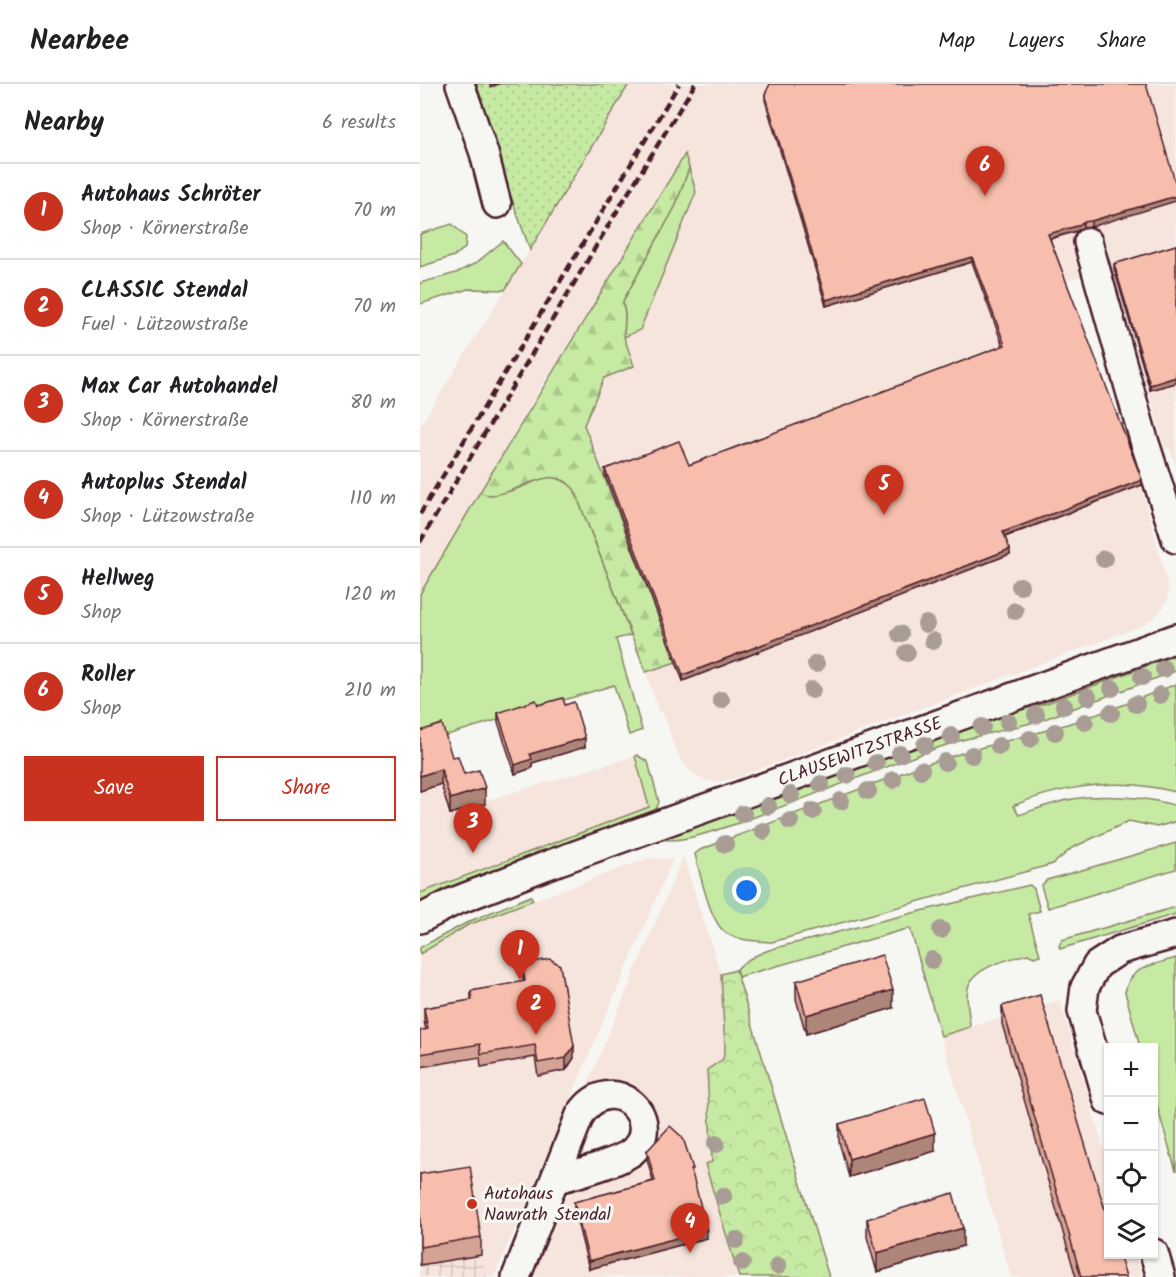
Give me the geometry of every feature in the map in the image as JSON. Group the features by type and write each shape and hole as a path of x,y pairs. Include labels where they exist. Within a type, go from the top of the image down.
{"street":[{"path":"460,84 484,153 497,204"},
{"path":"1088,242 1144,440 1176,539"},
{"name":"CLAUSEWITZSTRASSE","path":"420,919 453,902 545,866 1176,638"},
{"path":"1107,1097 1082,1011 1085,987 1096,965 1120,950 1176,934"},
{"path":"516,1277 580,1115 587,1104 598,1097 610,1094 629,1100 641,1114 643,1127 641,1139 634,1150 623,1157 555,1180"},
{"path":"1156,1259 1161,1277"}],"shaded area":[{"path":"629,84 1176,84 1176,468 1170,448 1165,449 1111,265 1064,282 1141,485 1168,587 1168,599 1155,617 1139,627 732,779 717,782 696,776 683,763 674,746 663,712 659,713 646,672 676,661 584,425 604,378 634,366 624,337 640,330 696,192 685,154 536,396 420,594 420,426"},
{"path":"635,756 649,807 420,893 420,791 441,784 450,814 485,804 484,801"},
{"path":"683,857 721,974 725,1048 723,1059 707,1070 712,1163 705,1164 739,1277 529,1277 561,1203 576,1189 590,1181 629,1169 645,1159 656,1139 657,1123 653,1108 638,1090 628,1085 615,1083 587,1092 585,1090"},
{"path":"649,858 673,859 494,1277 430,1264 420,1265 420,954 468,925"},
{"path":"1060,1000 1104,1150 1104,1259 1136,1259 1142,1277 1011,1277 941,1036"},
{"path":"481,1255 486,1276 490,1277 420,1277 420,1265"}],"green space":[{"path":"471,84 629,84 530,250"},
{"path":"685,154 689,168 675,207 623,301 624,337 634,366 604,378 584,425 676,662 646,672 574,489 556,478 547,478 498,494 486,495 480,492"},
{"path":"689,168 696,192 640,330 624,337 623,301 675,207"},
{"path":"452,224 466,237 465,248 454,256 420,267 420,234"},
{"path":"503,241 521,264 505,290 468,289 420,304 420,283 456,273 476,263"},
{"path":"547,476 565,479 574,489 631,635 616,639 642,730 629,735 614,685 420,743 420,594 480,492 504,493"},
{"path":"1176,655 1176,671 1039,721 934,749 736,824 675,840 655,838 955,728 1047,703"},
{"path":"1176,684 1176,792 1135,785 1088,786 1027,800 1013,806 1019,815 1073,799 1125,797 1176,806 1174,822 1157,827 1129,821 1072,848 1053,864 772,942 731,936 720,928 710,909 695,854 700,850 915,768 1055,728 1110,710"},
{"path":"635,756 648,762 659,802 656,809 647,816 459,885 420,903 420,893 649,807"},
{"path":"1176,843 1176,869 1048,908 1041,886 1047,880"},
{"path":"1030,885 1034,889 1040,911 1028,914 1040,955 1034,957 1028,954 993,965 984,969 971,981 967,992 970,1027 941,1036 910,928 738,977 736,970 762,952"},
{"path":"531,896 533,900 468,925 420,954 420,948 423,946 470,921"},
{"path":"1176,907 1176,914 1060,949 1062,940"},
{"path":"1176,958 1176,1171 1158,1110 1158,1043 1139,1043 1125,992 1132,977 1152,965"},
{"path":"736,970 829,1277 739,1277 705,1164 712,1162 707,1070 723,1059 725,1048 721,974"}],"building":[{"path":"770,84 1146,84 1176,185 1176,196 1048,234 1142,480 1003,532 1010,549 683,675 605,469 679,441 689,465 1005,345 972,257 826,300 765,94"},
{"path":"1176,245 1176,377 1150,385 1114,264"},
{"path":"563,698 565,705 574,702 585,738 530,754 532,759 515,765 498,713 536,700 538,705"},
{"path":"442,724 452,757 458,756 464,774 479,770 485,788 450,799 441,769 420,776 420,731"},
{"path":"882,955 893,990 806,1015 796,981"},
{"path":"550,959 560,965 574,1046 566,1058 538,1063 535,1045 481,1054 480,1044 420,1054 420,1031 428,1029 424,1008 472,1000 471,991 525,981 522,964"},
{"path":"1040,995 1104,1206 1104,1259 1121,1259 1126,1277 1081,1277 1002,1006"},
{"path":"925,1098 935,1133 849,1159 839,1124"},
{"path":"670,1126 683,1138 693,1169 691,1169 707,1230 589,1261 574,1202 655,1181 647,1151"},
{"path":"470,1166 481,1237 420,1247 420,1174"},
{"path":"953,1193 963,1228 877,1253 867,1219"}],"railway":[{"path":"420,514 679,84"},
{"path":"420,542 695,84"}],"place":[{"name":"Roller","path":"985,196"},
{"name":"Hellweg","path":"884,515"},
{"name":"Max Car Autohandel","path":"473,853"},
{"name":"Autohaus Schröter","path":"520,980"},
{"name":"CLASSIC Stendal","path":"536,1035"},
{"name":"Autohaus Nawrath Stendal","path":"472,1204"},
{"name":"Autoplus Stendal","path":"690,1253"}]}
